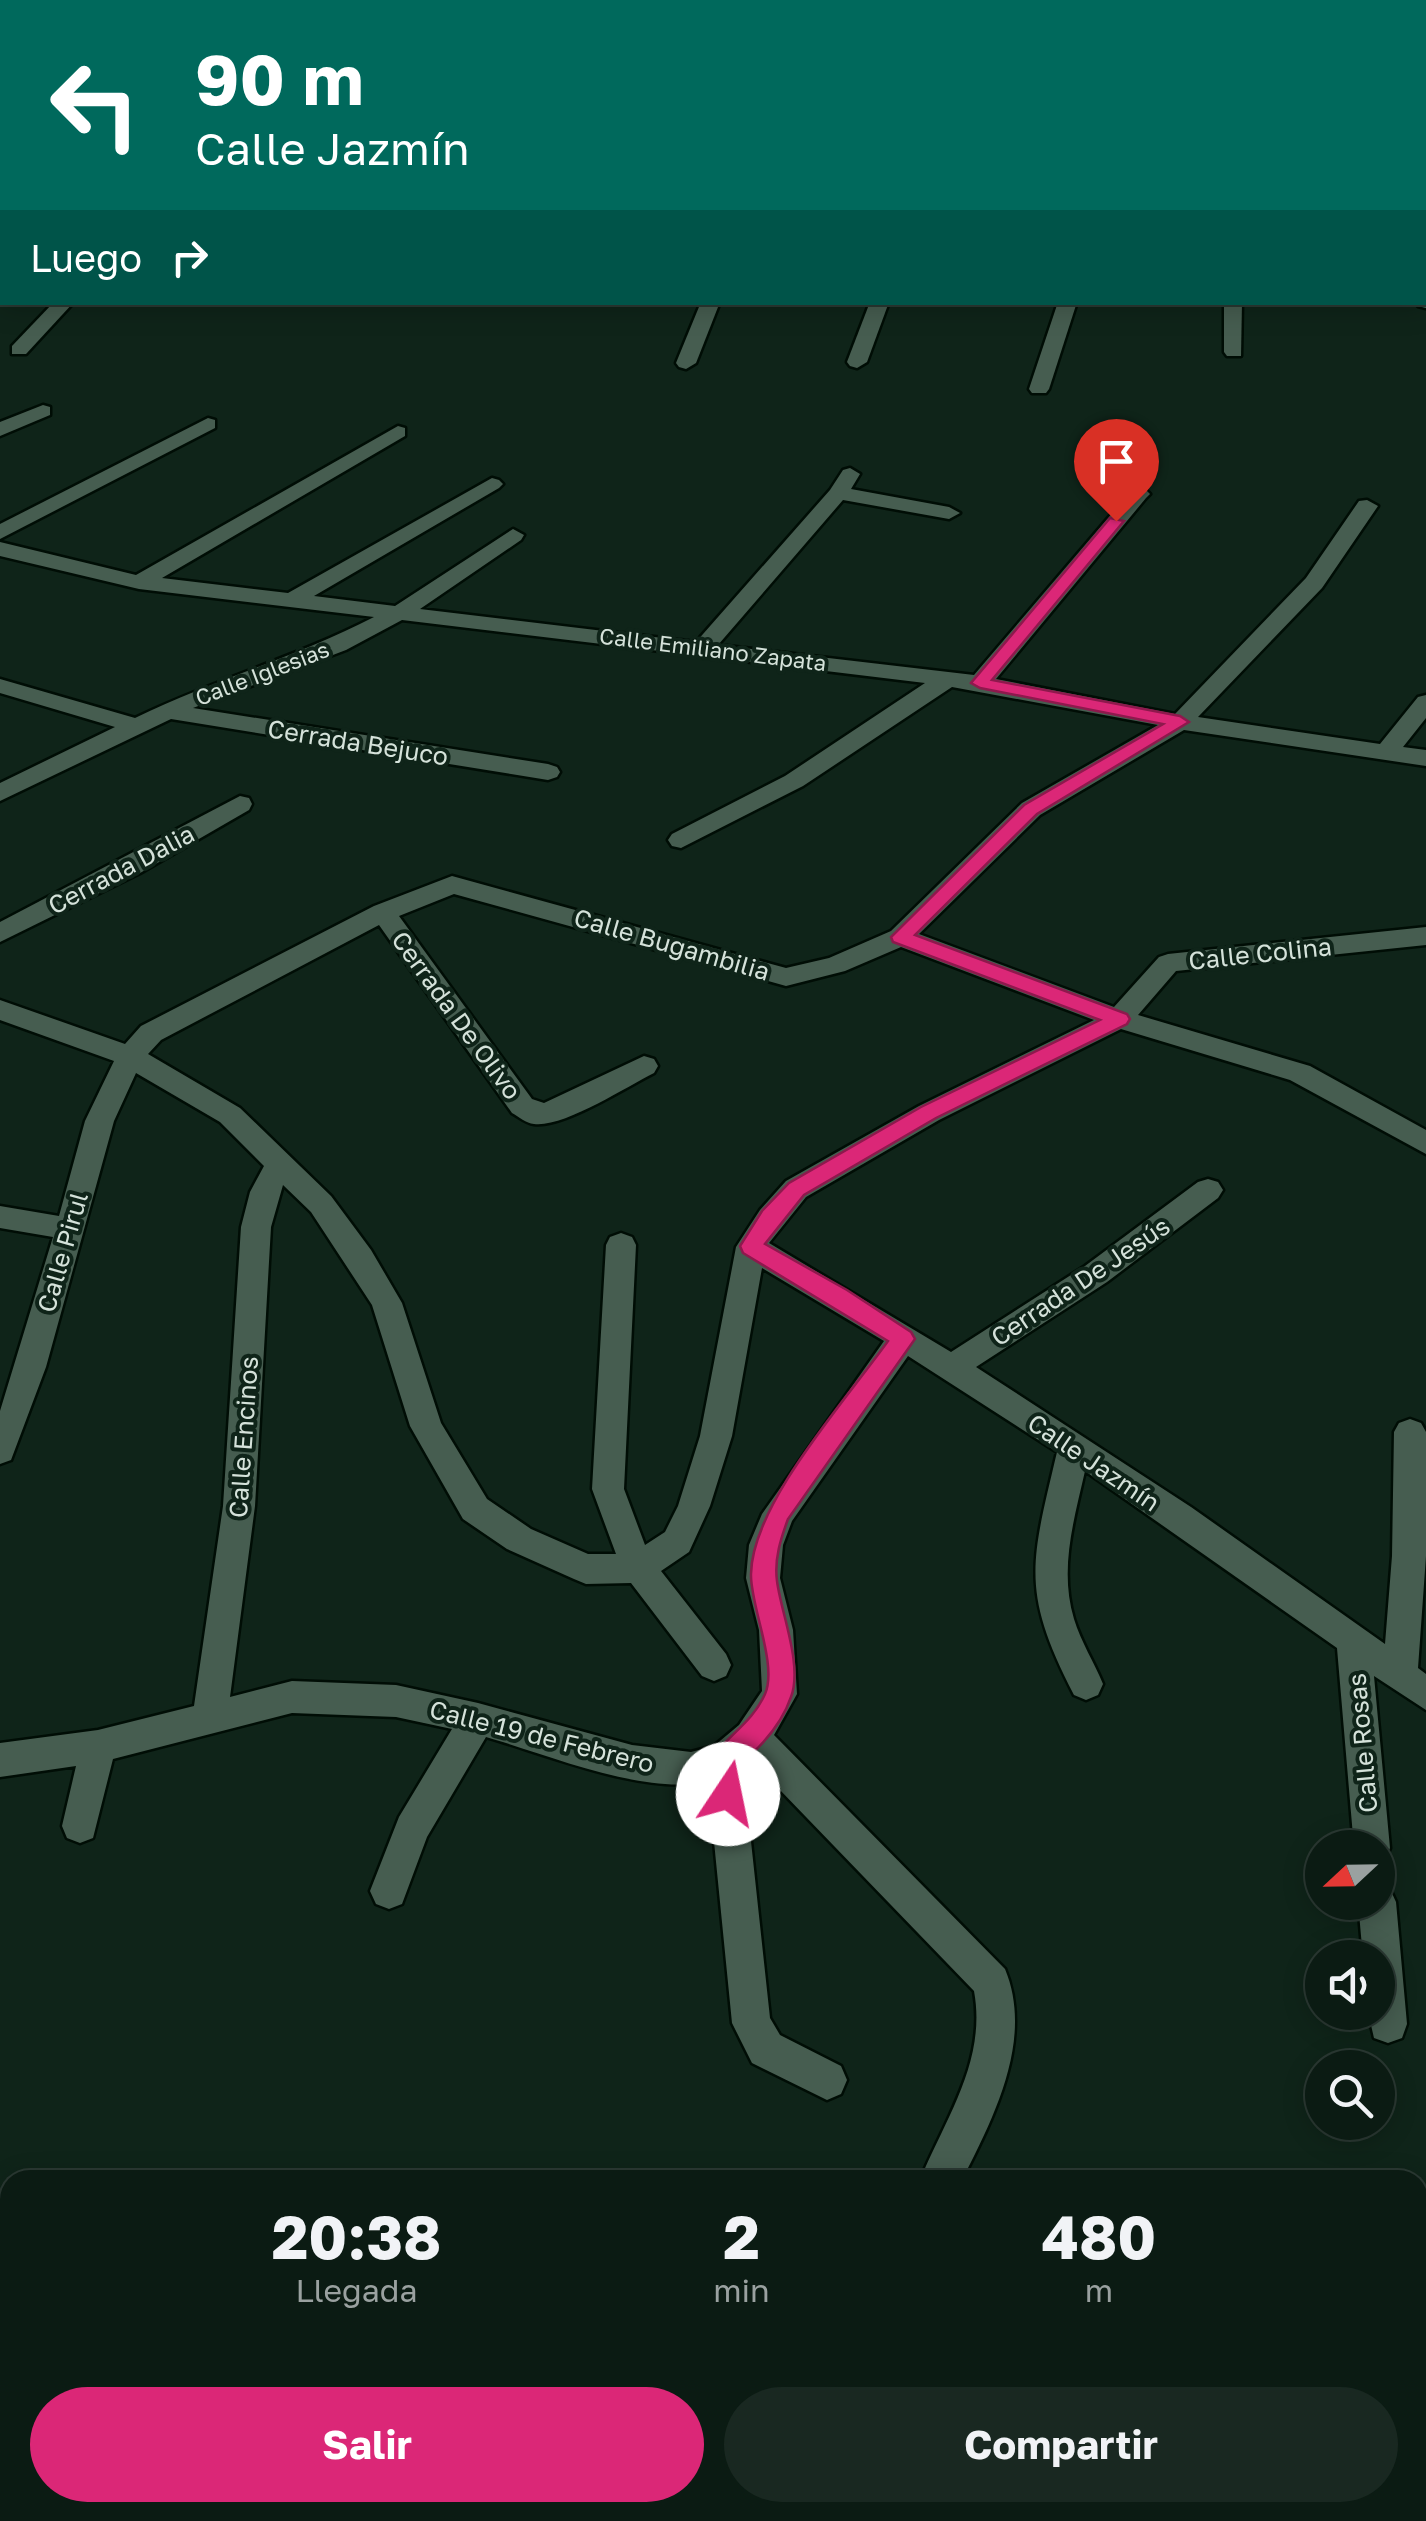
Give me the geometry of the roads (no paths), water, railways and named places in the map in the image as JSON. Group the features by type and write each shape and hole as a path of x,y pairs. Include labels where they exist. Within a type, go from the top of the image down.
{"street":[{"path":"20,350 62,305"},
{"path":"686,363 710,305"},
{"path":"857,362 879,305"},
{"path":"1039,389 1067,305"},
{"path":"1234,305 1234,352"},
{"path":"0,430 43,411"},
{"path":"0,533 208,424"},
{"path":"140,582 398,432"},
{"path":"290,601 492,484"},
{"path":"704,647 844,484 949,513"},
{"path":"980,683 1138,494"},
{"name":"Calle Bugambilia","path":"128,1056 151,1033 188,1011 383,912 452,885 786,976 836,965 900,937 1030,810 1180,722 1314,583 1367,506"},
{"name":"Calle Iglesias","path":"0,792 265,669 338,644 400,612 513,536"},
{"name":"Calle Emiliano Zapata","path":"0,549 140,582 980,683 1180,722 1426,758"},
{"path":"681,840 794,781 948,679"},
{"path":"0,686 136,726"},
{"path":"1388,750 1426,702"},
{"name":"Cerrada Bejuco","path":"168,712 548,772"},
{"name":"Cerrada Dalia","path":"0,933 131,867 240,804"},
{"name":"Cerrada De Olivo","path":"383,912 522,1106 536,1114 549,1113 644,1066"},
{"name":"Calle Colina","path":"1120,1019 1168,963 1426,936"},
{"path":"900,937 1120,1019 1300,1073 1426,1143"},
{"path":"0,1010 128,1056 230,1115 282,1162 321,1204 387,1303 426,1426 475,1509 519,1539 586,1569 640,1568 677,1542 694,1506 716,1436 751,1246 796,1189 929,1113 1120,1019"},
{"name":"Calle Pirul","path":"0,1451 70,1229 103,1108 128,1056"},
{"name":"Calle Encinos","path":"210,1715 239,1506 256,1227 265,1192 282,1162"},
{"name":"Cerrada De Jesús","path":"950,1368 1096,1274 1208,1190"},
{"path":"0,1217 70,1229"},
{"path":"621,1245 608,1421 608,1488 618,1522 640,1568 714,1665"},
{"name":"Calle Jazmín","path":"751,1246 839,1296 1074,1448 1413,1684"},
{"path":"827,2080 766,2049 752,2023 738,1749 780,1694 776,1630 763,1578 766,1545 778,1514 903,1339"},
{"path":"1410,1432 1413,1684"},
{"path":"1074,1448 1047,1568 1050,1606 1064,1644 1086,1684"},
{"name":"Calle Rosas","path":"1353,1639 1370,1830"},
{"name":"Calle 19 de Febrero","path":"0,1760 98,1746 292,1697 396,1701 478,1718 632,1762 691,1768 738,1749"},
{"path":"389,1891 412,1829 478,1718"},
{"path":"80,1826 98,1746"},
{"path":"738,1749 990,1982 999,2009 978,2108 945,2170"}]}
